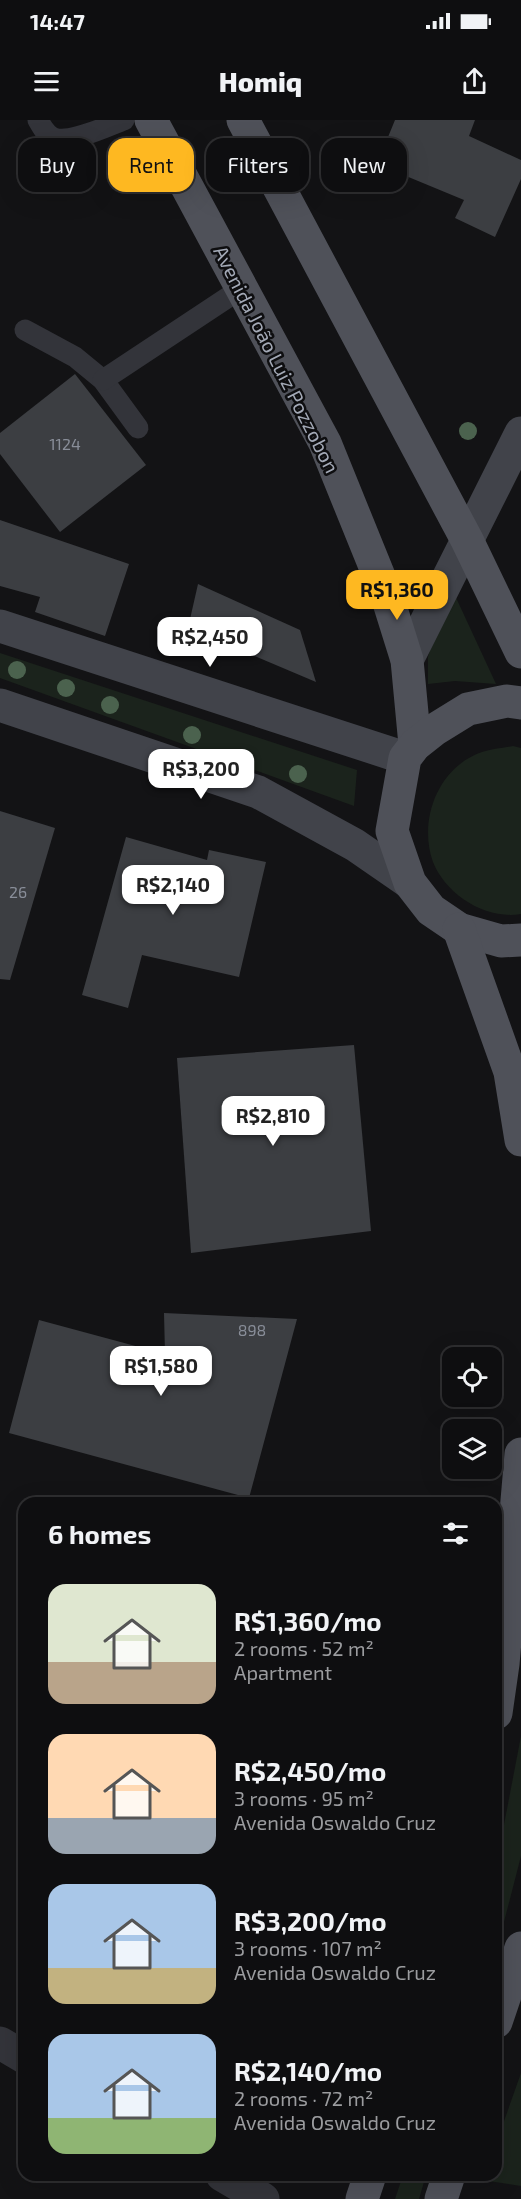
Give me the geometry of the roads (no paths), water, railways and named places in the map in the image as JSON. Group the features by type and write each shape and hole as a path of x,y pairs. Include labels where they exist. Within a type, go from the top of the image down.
{"main road":[{"name":"Avenida João Luiz Pozzobon","path":"151,120 324,443 387,596 407,660 410,752 392,831 410,883 431,910 459,929 501,941 521,940"},
{"path":"243,120 467,540 521,652"},
{"path":"410,752 434,730 468,709 507,701 521,703"},
{"path":"459,929 510,1072 521,1140"},
{"path":"502,1671 521,1454"},
{"path":"502,2004 521,1948"},
{"path":"362,2199 368,2181"},
{"path":"441,2199 446,2181"}],"street":[{"path":"407,660 521,433"},
{"path":"0,626 410,752"},
{"path":"0,705 258,792 355,845 410,883"},
{"path":"0,2043 18,2054"},
{"path":"232,2181 263,2199"}],"lane":[{"path":"38,120 44,131 55,138 69,139 124,120"},
{"path":"103,380 242,288"},
{"path":"25,330 75,357 103,380 138,428"}]}
